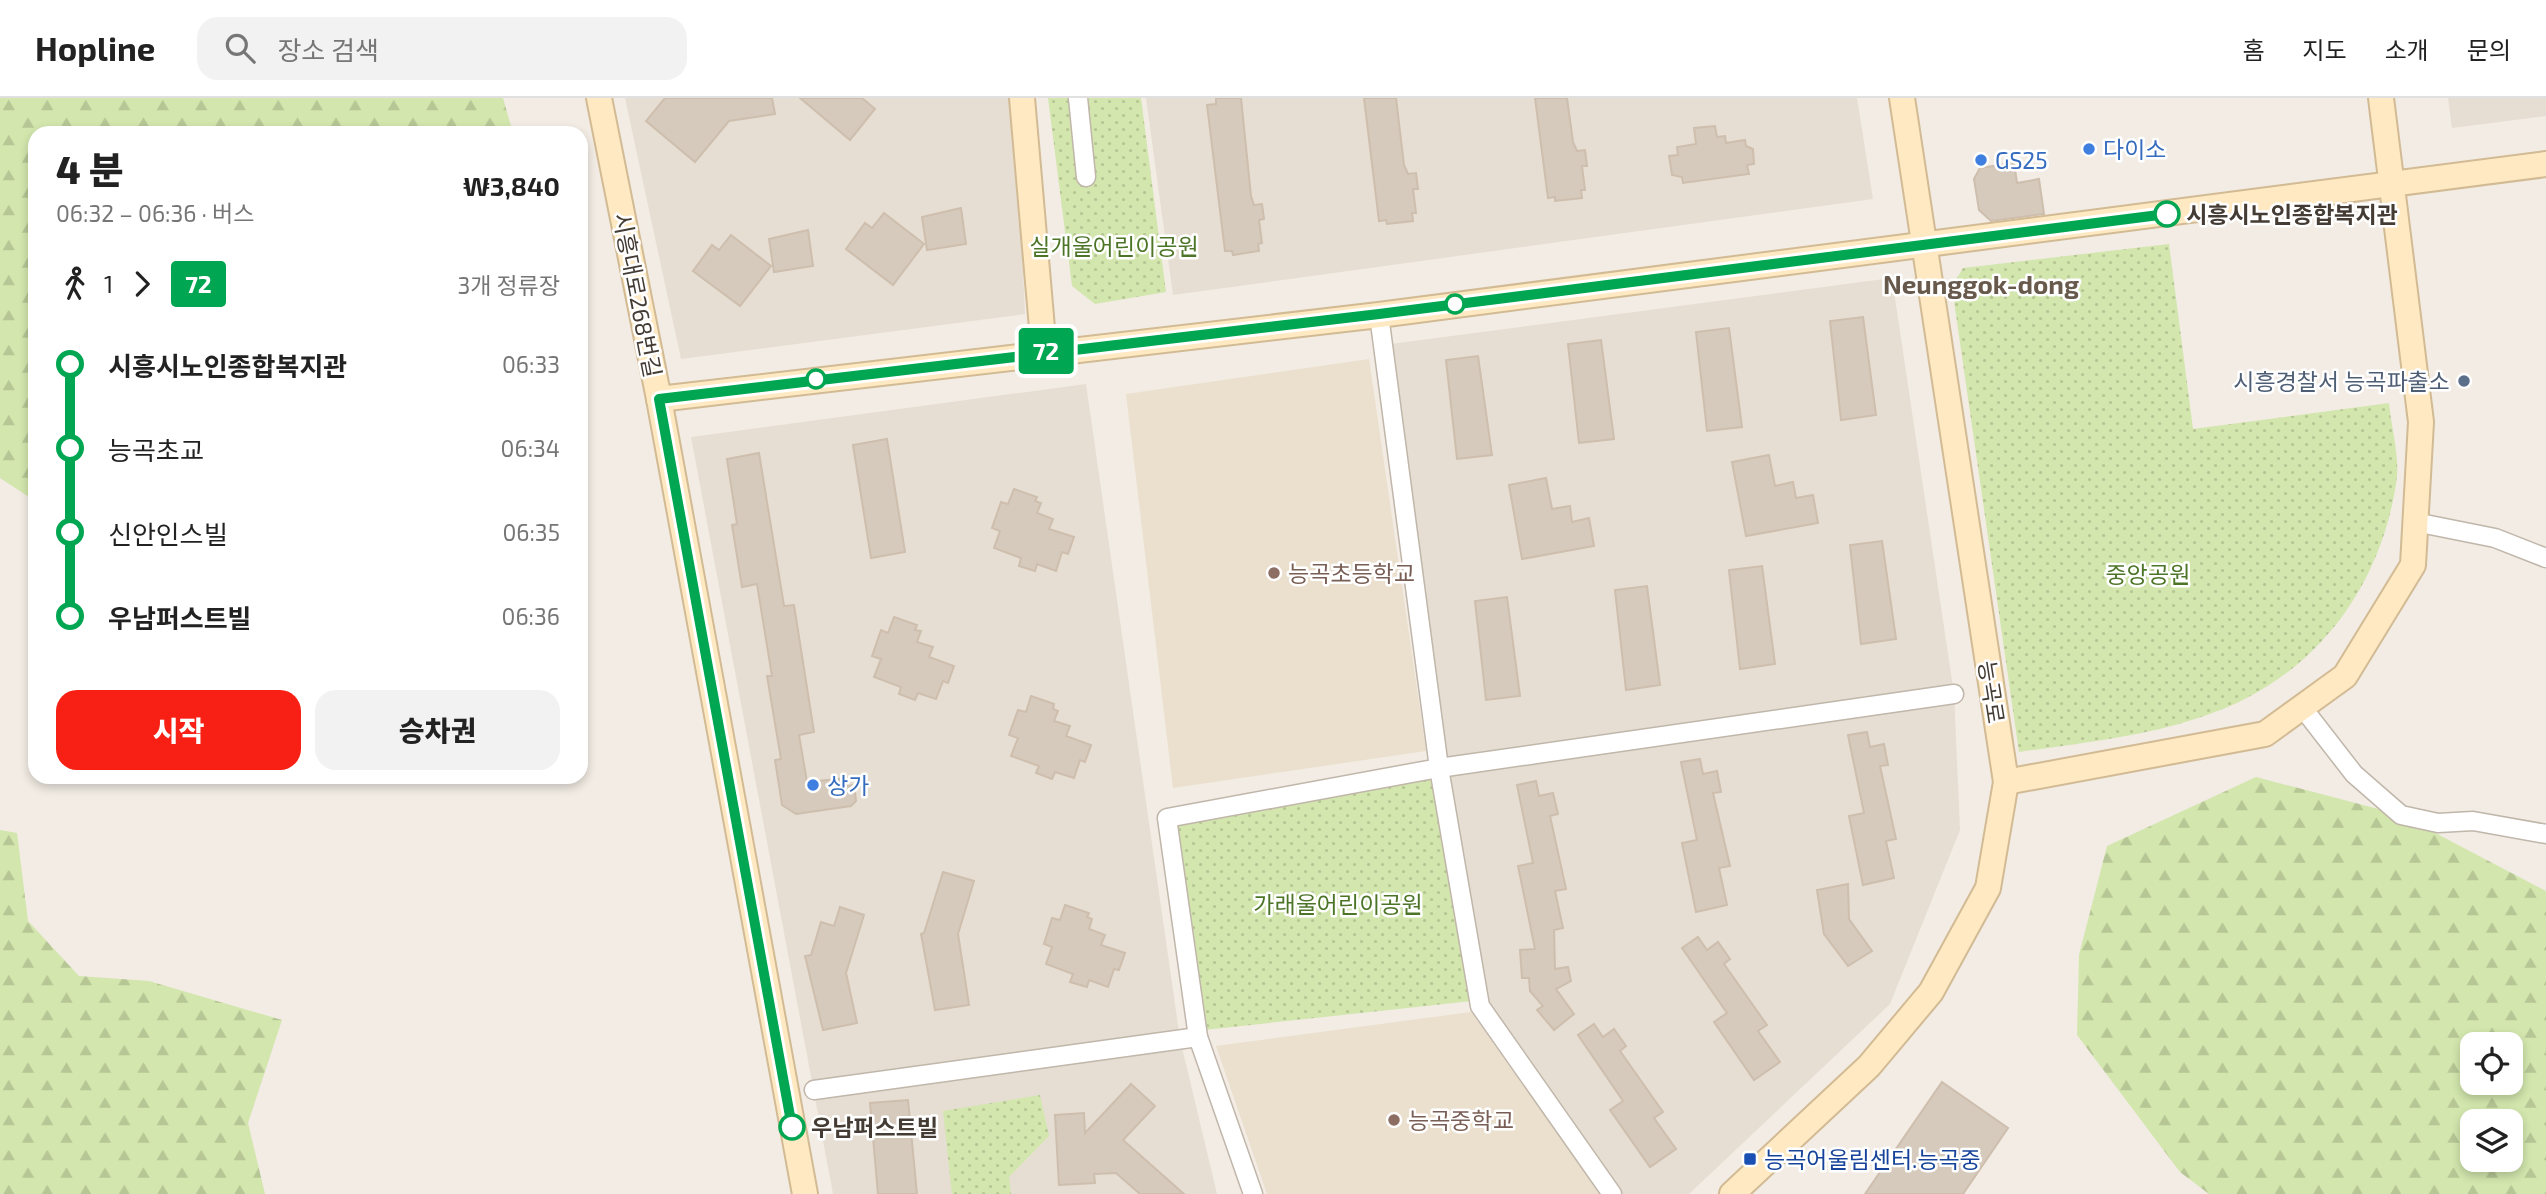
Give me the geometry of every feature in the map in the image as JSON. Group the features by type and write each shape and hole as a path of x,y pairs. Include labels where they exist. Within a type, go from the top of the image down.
{"street":[{"name":"시흥대로268번길","path":"599,98 659,399 805,1194"},
{"path":"1022,98 1044,351"},
{"path":"1078,98 1086,177"},
{"name":"능곡로","path":"1732,1194 1869,1066 1931,992 1988,888 2006,782 1922,246 1902,98"},
{"path":"2006,782 2265,734 2345,676 2413,565 2421,422 2381,98"},
{"path":"659,399 1044,351 1379,314 2546,164"},
{"path":"1379,314 1440,768 1480,1006 1612,1194"},
{"path":"2415,522 2495,538 2546,558"},
{"path":"1252,1194 1198,1037 1167,818 1440,768 1954,694"},
{"path":"2302,707 2354,774 2401,815 2438,823 2473,821 2546,834"},
{"path":"814,1090 1198,1037"}],"shaded area":[{"path":"625,98 1015,98 1025,314 681,359"},
{"path":"1146,98 1857,98 1873,199 1173,295"},
{"path":"2448,98 2546,98 2546,116 2452,128"},
{"path":"1892,278 1954,694 1960,830 1890,1004 1689,1194 1612,1194 1480,1006 1383,345"},
{"name":"능곡초등학교","path":"1369,359 1426,751 1173,788 1126,394"},
{"path":"1086,384 1180,1039 1217,1194 833,1194 691,437"},
{"name":"능곡중학교","path":"1471,1012 1600,1194 1267,1194 1216,1046"}],"green space":[{"path":"0,98 503,98 511,126 28,126 28,496 0,478"},
{"name":"실개울어린이공원","path":"1048,98 1141,98 1166,292 1095,304 1072,286"},
{"name":"중앙공원","path":"2169,244 2193,429 2389,403 2397,477 2389,518 2376,557 2335,626 2307,655 2276,681 2240,701 2179,724 2111,739 2019,752 1953,294 1957,278 1963,268"},
{"name":"가래울어린이공원","path":"1433,775 1472,1001 1204,1030 1173,818"},
{"path":"2256,777 2401,815 2546,891 2546,1194 2209,1194 2180,1172 2077,1035 2079,955 2107,846"},
{"path":"0,830 17,833 28,921 79,976 149,981 282,1020 248,1123 265,1194 0,1194"},
{"path":"1040,1095 1049,1136 1009,1177 1011,1194 952,1194 943,1111"}],"building":[{"path":"665,98 772,98 775,114 729,121 695,162 646,121"},
{"path":"800,98 862,98 875,109 850,140"},
{"path":"1216,98 1241,98 1251,196 1254,205 1262,204 1264,219 1259,220 1262,243 1258,244 1259,251 1233,255 1232,251 1225,251 1207,105 1216,104"},
{"path":"1364,98 1396,98 1404,165 1408,174 1416,173 1418,189 1413,189 1416,213 1412,213 1413,221 1387,224 1386,220 1379,221"},
{"path":"1535,98 1567,98 1573,142 1577,151 1585,150 1587,166 1582,166 1585,190 1581,190 1582,198 1555,201 1555,197 1548,198"},
{"path":"1715,126 1717,137 1725,136 1726,143 1745,140 1746,146 1753,149 1754,164 1747,165 1749,174 1683,183 1682,177 1672,175 1669,156 1678,155 1677,147 1696,144 1694,128"},
{"path":"2014,163 2017,183 2039,179 2044,214 1991,221 1979,210 1974,179 1980,168"},
{"path":"961,208 966,244 927,250 922,217"},
{"path":"884,213 924,244 893,285 846,249 865,223 872,228"},
{"path":"808,230 813,266 774,272 769,239"},
{"path":"731,235 771,266 740,306 693,271 712,245 719,250"},
{"path":"1863,317 1876,415 1841,420 1830,321"},
{"path":"1729,328 1742,427 1707,431 1696,332"},
{"path":"1601,340 1614,439 1579,443 1568,344"},
{"path":"1478,356 1492,455 1457,459 1446,360"},
{"path":"887,439 905,552 871,558 853,445"},
{"path":"759,453 784,606 794,605 814,732 799,735 807,782 847,778 847,786 854,785 856,801 851,806 796,814 782,805 775,760 781,759 767,676 772,676 757,584 742,587 732,525 737,524 727,459"},
{"path":"1769,455 1775,486 1793,482 1796,498 1813,495 1818,523 1746,536 1732,462"},
{"path":"1546,478 1552,509 1570,506 1572,522 1589,518 1594,546 1522,559 1509,485"},
{"path":"1014,489 1037,497 1035,501 1041,503 1037,513 1053,519 1049,529 1074,537 1068,554 1062,552 1056,571 1037,564 1035,571 1019,566 1021,558 994,548 1000,531 992,528 1001,502 1008,504"},
{"path":"1882,541 1896,639 1861,644 1850,545"},
{"path":"1762,566 1775,664 1740,669 1729,570"},
{"path":"1647,586 1660,685 1626,690 1615,590"},
{"path":"1507,597 1520,696 1486,700 1475,601"},
{"path":"894,617 917,625 915,630 921,631 917,642 933,647 929,657 954,666 948,683 943,681 936,699 918,693 915,700 899,694 901,687 874,677 881,659 872,656 881,630 888,633"},
{"path":"1031,696 1054,704 1053,709 1058,711 1054,721 1070,726 1066,736 1091,745 1085,762 1080,760 1074,778 1055,772 1052,779 1036,773 1039,766 1011,756 1018,738 1009,735 1018,710 1026,712"},
{"path":"1867,732 1870,747 1884,744 1888,765 1880,766 1896,839 1886,841 1894,878 1863,885 1849,816 1864,813 1848,735"},
{"path":"1700,759 1703,774 1717,771 1721,792 1713,793 1730,866 1719,868 1727,905 1696,912 1682,843 1697,840 1681,762"},
{"path":"1536,781 1539,796 1553,793 1558,814 1550,816 1566,889 1555,891 1563,928 1554,930 1555,969 1568,967 1571,981 1556,989 1574,1014 1554,1030 1537,1010 1543,1006 1530,991 1529,978 1522,978 1520,950 1535,949 1518,866 1533,863 1517,785"},
{"path":"943,872 974,881 958,934 969,1005 935,1010 921,934 924,933"},
{"path":"1848,884 1849,919 1872,951 1848,966 1824,934 1817,890"},
{"path":"1065,905 1089,913 1087,917 1092,919 1089,929 1105,935 1101,945 1125,953 1119,970 1114,969 1108,987 1089,980 1087,987 1070,982 1073,974 1046,964 1052,947 1044,944 1052,918 1060,920"},
{"path":"840,907 864,915 846,973 857,1023 823,1030 805,956 811,955 821,922 834,926"},
{"path":"1698,937 1707,950 1718,942 1730,959 1724,964 1767,1025 1758,1031 1780,1062 1754,1080 1714,1022 1727,1013 1682,948"},
{"path":"1594,1024 1603,1037 1614,1029 1626,1046 1620,1051 1663,1112 1654,1118 1676,1149 1650,1167 1610,1110 1623,1101 1578,1035"},
{"path":"1942,1082 2008,1128 1963,1194 1865,1194"},
{"path":"1131,1084 1155,1106 1123,1140 1184,1194 1140,1194 1116,1173 1094,1174 1095,1183 1059,1185 1055,1115 1084,1113 1085,1133"},
{"path":"908,1100 917,1194 878,1194 870,1103"}],"bus line":[{"name":"72","path":"792,1127 659,399 1044,351 1379,314 2167,214"}],"place":[{"name":"다이소","path":"2089,149"},
{"name":"GS25","path":"1981,160"},
{"name":"시흥시노인종합복지관","path":"2167,214"},
{"name":"시흥경찰서 능곡파출소","path":"2464,381"},
{"name":"능곡초등학교","path":"1274,573"},
{"name":"상가","path":"813,785"},
{"name":"능곡중학교","path":"1394,1120"},
{"name":"우남퍼스트빌","path":"792,1127"},
{"name":"능곡어울림센터.능곡중","path":"1750,1159"}],"district":[{"name":"Neunggok-dong","path":"1981,283"}]}
